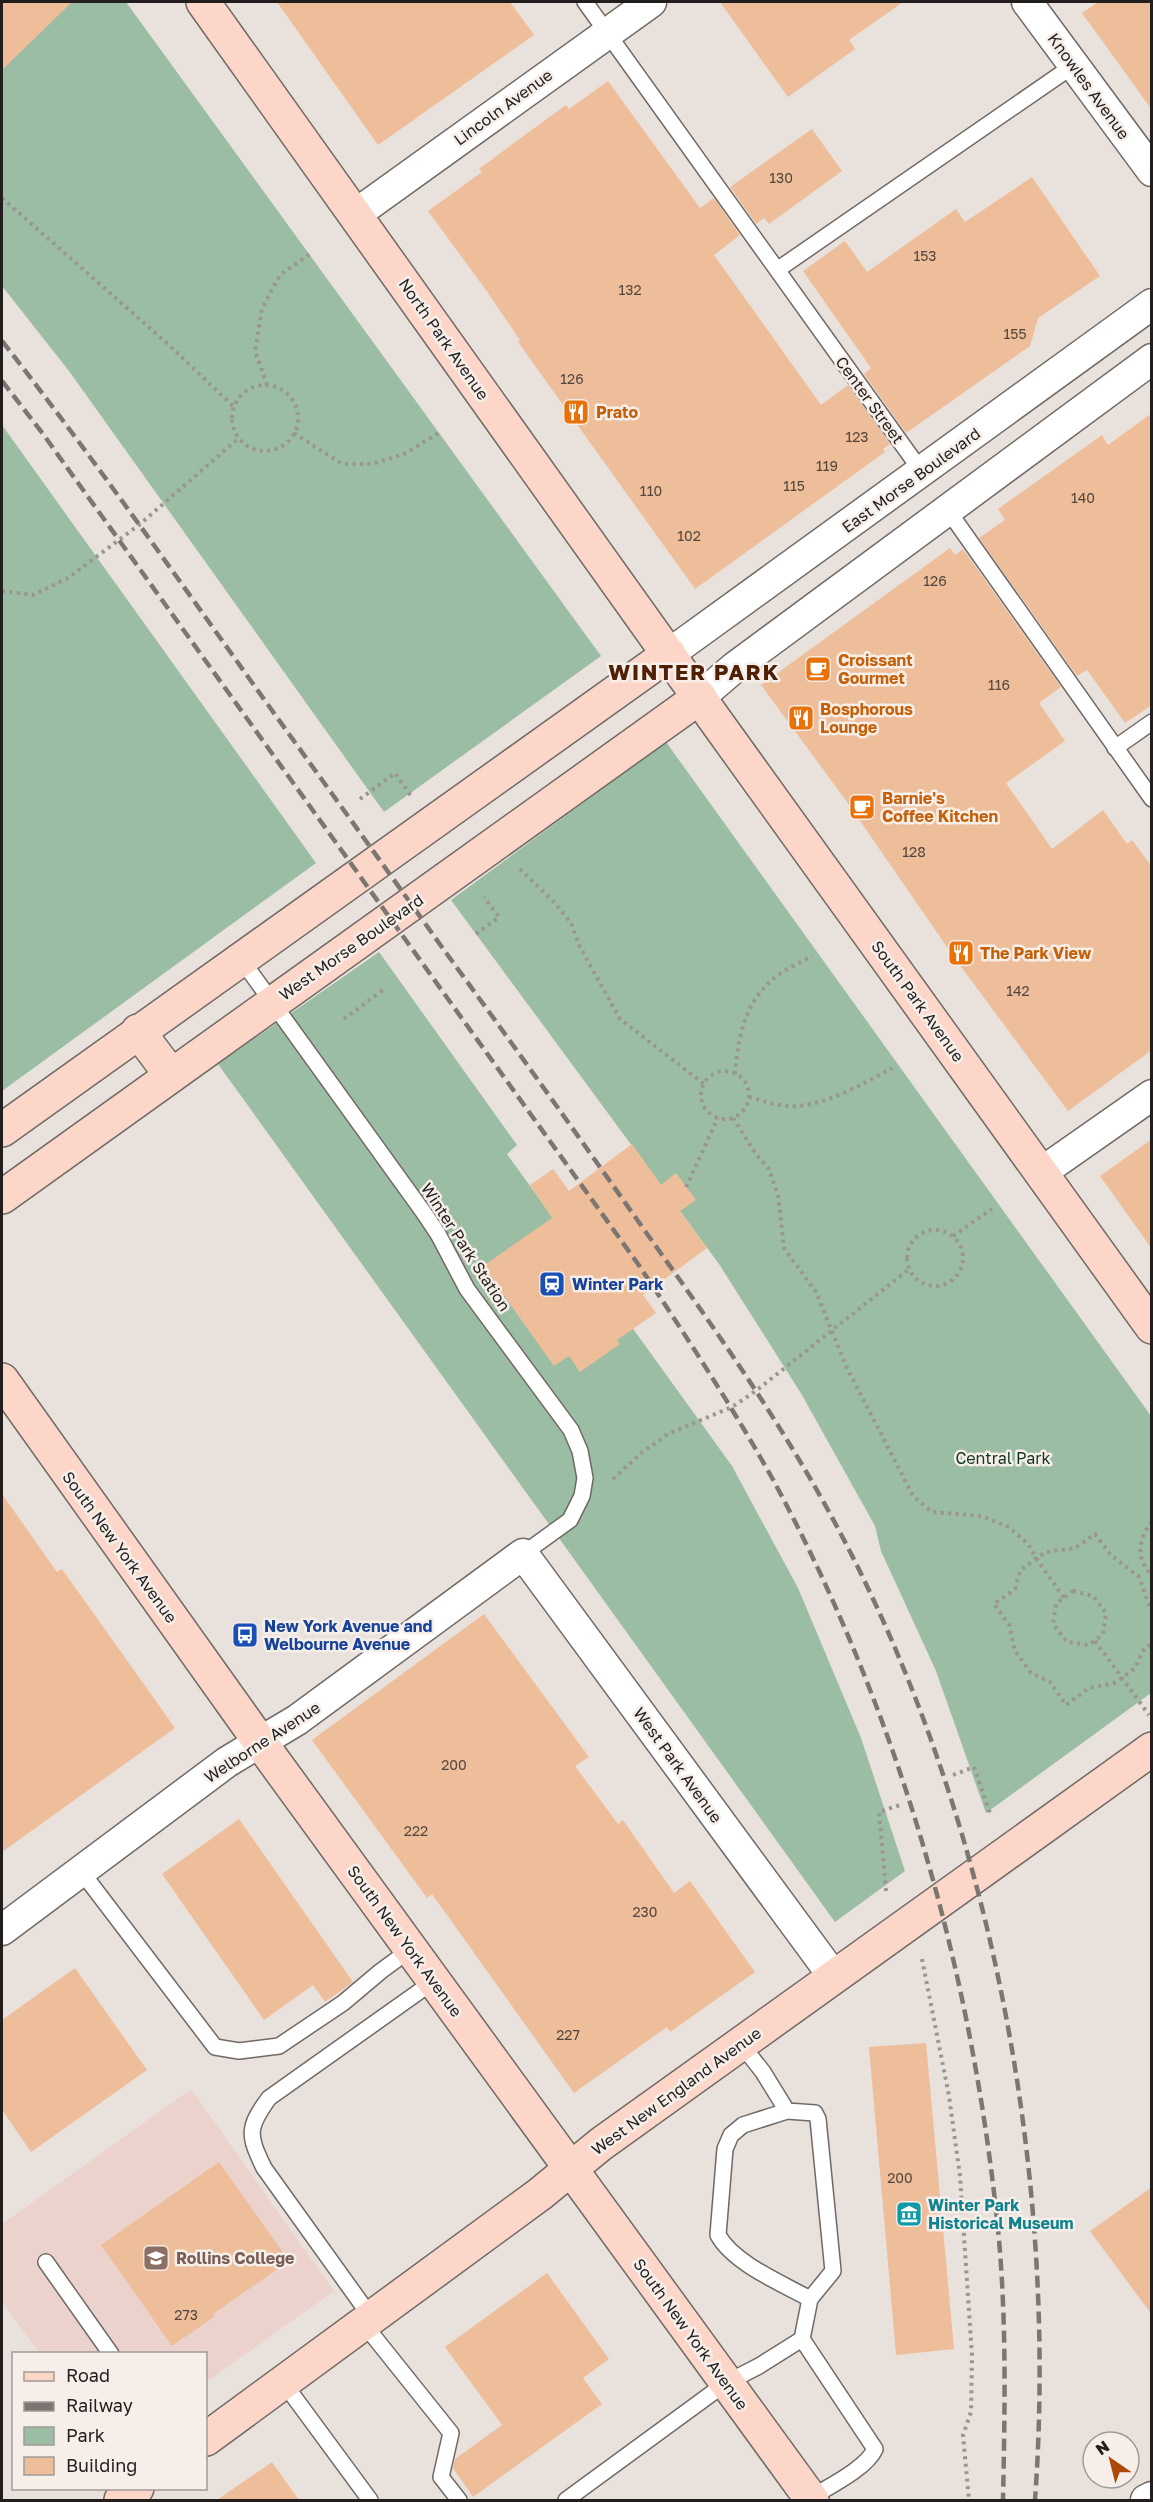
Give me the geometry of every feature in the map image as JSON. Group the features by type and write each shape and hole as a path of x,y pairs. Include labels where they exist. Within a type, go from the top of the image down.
{"street":[{"name":"North Park Avenue","path":"203,2 685,676"},
{"name":"Lincoln Avenue","path":"356,214 651,2"},
{"name":"Knowles Avenue","path":"1027,2 1152,171"},
{"name":"East Morse Boulevard","path":"685,676 922,472 1152,304"},
{"path":"2,1130 241,959 685,676 735,667 1152,359"},
{"name":"Center Street","path":"922,472 947,509"},
{"name":"West Morse Boulevard","path":"2,1197 272,1003 685,676"},
{"name":"South Park Avenue","path":"685,676 1152,1327"},
{"path":"138,1031 171,1075"},
{"path":"1042,1172 1152,1095"},
{"name":"South New York Avenue","path":"2,1380 261,1742 811,2500"},
{"name":"Welborne Avenue","path":"2,1930 227,1762 297,1720 523,1554"},
{"name":"West Park Avenue","path":"523,1554 834,1977"},
{"name":"West New England Avenue","path":"207,2438 571,2169 601,2144 1152,1749"},
{"path":"121,2500 134,2490"},
{"path":"1146,2500 1152,2497"}],"lane":[{"name":"Center Street","path":"585,2 922,472"},
{"path":"777,270 1074,65"},
{"name":"Center Street","path":"947,509 1152,799"},
{"path":"1115,748 1152,722"},
{"name":"Winter Park Station","path":"241,959 424,1213 438,1234 467,1289 571,1430 580,1451 585,1478 582,1496 570,1520 523,1554"},
{"path":"81,1871 215,2047 239,2051 279,2046 343,2003 411,1949"},
{"path":"434,1981 269,2098 253,2120 253,2144 264,2168 367,2320 451,2433 441,2477 459,2500"},
{"path":"741,2044 763,2072 787,2111"},
{"path":"810,2299 762,2272 724,2246 718,2235 725,2149 731,2135 743,2125 787,2111 815,2114 818,2119 833,2271 810,2299 802,2339 874,2449 872,2455 864,2463 811,2500"},
{"path":"46,2262 110,2352"},
{"path":"566,2500 726,2383 759,2366 802,2339"},
{"path":"283,2382 370,2500"}],"path":[{"path":"2,198 169,345 234,407"},
{"path":"267,385 255,351 262,308 280,275 310,254"},
{"path":"267,385 287,393 297,412 294,433 283,445 266,451 255,450 239,438 233,428 234,407 246,390 267,385"},
{"path":"294,433 342,464 372,464 404,454 439,433"},
{"path":"2,591 33,595 68,578 140,525 239,438"},
{"path":"360,799 395,772 415,801"},
{"path":"513,862 554,902 571,923 580,947 620,1019 704,1084"},
{"path":"476,933 499,917 478,889"},
{"path":"735,1074 738,1045 750,1004 772,980 812,956"},
{"path":"344,1019 383,990"},
{"path":"749,1097 788,1106 814,1102 839,1096 892,1068"},
{"path":"728,1071 735,1074 746,1083 749,1097 744,1110 733,1118 712,1116 702,1098 704,1084 715,1074 728,1071"},
{"path":"686,1187 718,1118"},
{"path":"733,1118 769,1169 778,1195 784,1248 816,1292 846,1366 913,1496 932,1512 982,1516 1009,1527 1028,1544 1064,1598"},
{"path":"952,1236 992,1209"},
{"path":"935,1230 952,1236 963,1251 964,1260 956,1277 940,1286 921,1283 909,1269 908,1252 918,1236 935,1230"},
{"path":"609,1482 640,1454 668,1434 732,1407 757,1390 880,1295 909,1269"},
{"path":"1152,1522 1144,1532 1140,1543 1140,1555 1147,1571 1152,1575"},
{"path":"1152,1613 1139,1577 1111,1555 1095,1534 1075,1548 1046,1552 1036,1558 1020,1571 1015,1589 994,1604 1009,1625 1015,1651 1031,1673 1050,1682 1066,1705 1089,1688 1114,1683 1122,1678 1135,1668 1144,1649 1152,1644"},
{"path":"1139,1577 1147,1571"},
{"path":"1073,1591 1093,1596 1106,1613 1103,1634 1089,1645 1067,1642 1053,1624 1056,1604 1064,1598 1073,1591"},
{"path":"1095,1641 1152,1718"},
{"path":"952,1775 974,1767 991,1816"},
{"path":"886,1891 879,1812 900,1805"},
{"path":"922,1959 949,2096 960,2176 972,2356 970,2412 963,2435 969,2500"}],"shaded area":[{"name":"Rollins College","path":"191,2089 334,2291 207,2381 207,2352 38,2352 2,2301 2,2224"}],"green space":[{"path":"2,2 126,2 601,656 384,812 69,371 2,286"},
{"path":"2,425 316,863 2,1091"},
{"name":"Central Park","path":"666,742 1151,1416 1151,1693 986,1813 936,1671 881,1551 875,1526 802,1395 719,1264 451,900"},
{"path":"379,952 517,1145 507,1154 732,1466 798,1588 861,1738 905,1871 835,1922 218,1064"}],"building":[{"path":"2,2 72,2 2,70"},
{"path":"277,2 510,2 534,35 378,145"},
{"path":"720,2 903,2 849,40 855,49 788,97"},
{"path":"1098,2 1152,2 1152,110 1082,13"},
{"path":"608,81 700,208 714,198 740,235 714,255 821,405 848,385 890,444 883,449 885,452 695,589 518,342 520,340 483,286 428,211 482,172 479,169 566,105 569,109"},
{"path":"812,129 842,171 769,224 764,218 756,224 730,187"},
{"path":"1032,177 1100,276 1038,318 1030,346 906,433 864,374 871,368 803,271 845,241 867,272 956,209 965,222"},
{"path":"1152,413 1152,705 1125,723 1087,670 1077,676 979,538 1005,520 998,509 1102,435 1108,445"},
{"path":"950,548 955,555 963,549 1061,687 1039,703 1065,741 1006,783 1052,849 1103,810 1127,844 1132,840 1152,867 1152,1050 1068,1111 956,960 847,802 761,685"},
{"path":"1152,1139 1152,1249 1100,1176"},
{"path":"632,1144 661,1185 676,1173 696,1200 680,1211 707,1248 643,1295 656,1313 617,1340 620,1344 580,1372 569,1356 554,1366 483,1266 552,1218 530,1185 553,1169 569,1191"},
{"path":"2,1494 57,1572 62,1569 175,1728 2,1852"},
{"path":"484,1614 589,1757 575,1766 618,1824 623,1820 674,1893 690,1881 755,1972 670,2032 667,2027 574,2093 432,1894 427,1898 312,1740"},
{"path":"239,1819 353,1982 325,2002 313,1985 264,2020 162,1874"},
{"path":"75,1968 147,2070 31,2152 2,2110 2,2020"},
{"path":"926,2043 954,2349 896,2355 869,2047"},
{"path":"219,2162 289,2261 172,2346 101,2245"},
{"path":"1152,2187 1152,2315 1090,2231"},
{"path":"547,2273 609,2359 583,2378 602,2404 473,2497 453,2468 455,2459 502,2425 445,2347"},
{"path":"272,2462 299,2500 217,2500"}],"railway":[{"path":"2,341 140,526 717,1333 786,1438 828,1510 884,1623 932,1742 971,1864 1001,1990 1023,2118 1035,2246 1040,2374 1035,2500"},
{"path":"2,381 43,434 638,1264 739,1422 771,1476 815,1562 854,1650 889,1740 919,1832 945,1925 966,2020 983,2115 1000,2246 1004,2355 1003,2500"}],"place":[{"name":"Prato","path":"576,412"},
{"name":"Croissant Gourmet","path":"818,669"},
{"name":"Bosphorous Lounge","path":"801,718"},
{"name":"Barnie's Coffee Kitchen","path":"862,807"},
{"name":"The Park View","path":"961,953"},
{"name":"Winter Park","path":"552,1284"},
{"name":"New York Avenue and Welbourne Avenue","path":"245,1635"},
{"name":"Winter Park Historical Museum","path":"909,2214"},
{"name":"Rollins College","path":"156,2258"}],"district":[{"name":"WINTER PARK","path":"694,672"}]}
